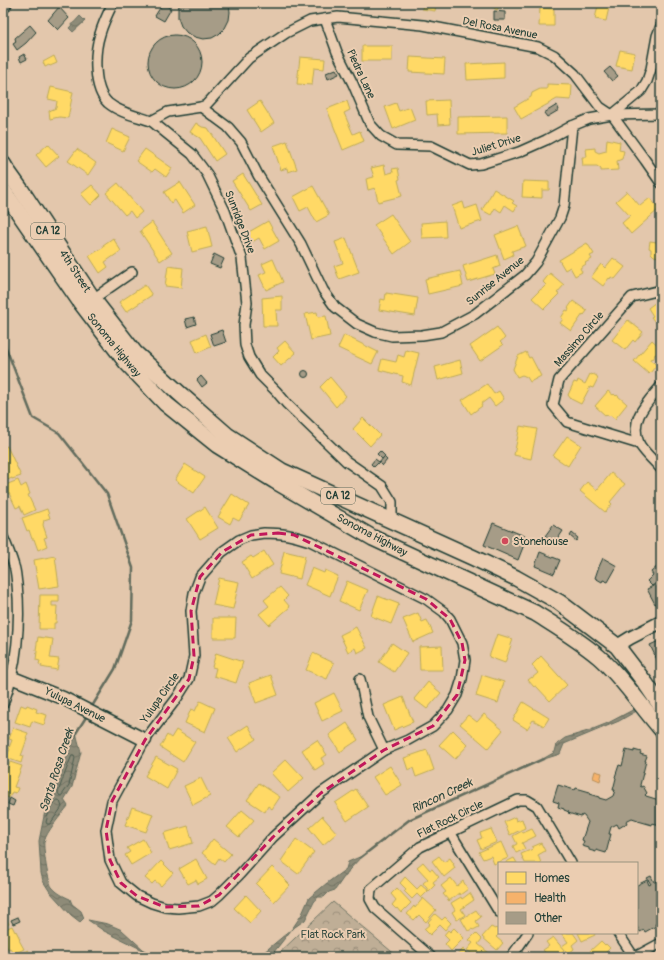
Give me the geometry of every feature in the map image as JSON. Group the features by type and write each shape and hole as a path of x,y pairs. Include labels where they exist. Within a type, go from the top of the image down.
{"main road":[{"name":"4th Street","path":"3,164 21,190 87,301"},
{"name":"4th Street","path":"3,190 87,301"},
{"name":"Sonoma Highway","path":"87,301 135,353 227,435 282,471 516,578 559,602 617,646 661,706"},
{"name":"Sonoma Highway","path":"87,301 126,362 166,404 217,445 275,481 373,538 535,613 599,657 659,726"},
{"path":"599,657 617,646"}],"street":[{"name":"Sunridge Drive","path":"113,3 100,35 96,55 97,81 100,91 108,102 120,110 151,121 155,124 192,154 207,174 225,211 242,258 247,303 244,325 245,345 248,357 260,375 276,391 286,404 346,461 382,486 392,502 392,520"},
{"name":"Del Rosa Avenue","path":"201,107 206,105 249,58 286,33 310,21 338,17 423,25 538,47 554,55 575,74 600,106 612,115 661,183"},
{"name":"Piedra Lane","path":"325,19 337,52 353,84 370,124 381,136"},
{"path":"612,115 641,91 647,82 657,36 661,26"},
{"path":"151,121 168,112 201,107"},
{"name":"Sunrise Avenue","path":"201,107 228,127 241,142 258,175 301,244 323,290 335,307 357,324 375,332 392,336 422,336 441,332 475,314 525,275 536,262 560,218 564,206 572,126"},
{"path":"572,126 589,119 612,115 661,114"},
{"name":"Juliet Drive","path":"381,136 397,144 431,146 470,165 481,164 519,152 572,126"},
{"path":"87,301 132,272"},
{"name":"Massimo Circle","path":"639,444 567,422 553,405 559,380 632,297 661,290"},
{"path":"661,386 639,414 636,428 639,444 661,469"},
{"name":"Yulupa Circle","path":"278,533 294,535 310,541 426,599 444,612 450,619 462,643 464,660 462,679 457,695 448,710 433,726 408,740 384,750 321,793 273,837 219,895 212,901 199,906 178,908 165,907 136,896 121,883 110,860 106,830 112,801 145,740 177,698 189,679 194,656 191,611 194,593 200,577 222,552 239,540 251,535 278,533"},
{"path":"3,537 15,566 19,625 7,676 9,690 3,704"},
{"path":"617,646 661,622"},
{"name":"Yulupa Avenue","path":"7,676 63,698 145,740"},
{"path":"360,679 368,717 384,750"},
{"name":"Flat Rock Circle","path":"431,957 375,908 370,899 370,889 420,847 518,800 527,800 537,806 571,862"},
{"path":"450,832 498,910"},
{"path":"511,957 520,946 526,934"},
{"path":"619,934 634,957 661,943"}],"highlighted area":[{"path":"278,533 294,535 426,599 450,619 462,643 465,660 457,695 433,726 384,750 321,793 273,837 219,895 199,906 165,907 137,896 121,883 110,860 106,830 112,801 145,740 189,679 194,656 191,611 200,577 222,552 251,535"}],"green space":[{"name":"Flat Rock Park","path":"333,902 398,957 275,957"}],"water":[{"path":"80,16 85,21 73,32 69,28"},
{"path":"661,695 661,697 619,721 564,744 560,754 541,760 555,752 557,744 565,738 608,723"},
{"path":"76,733 81,752 72,787 64,800 68,806 54,823 45,838 44,846 50,884 58,893 70,899 72,904 81,911 84,918 80,922 71,915 50,892 43,881 39,841 46,806 53,799 58,780"},
{"path":"362,856 349,870 335,890 329,892 324,897 318,897 305,920 292,929 302,914 309,898 346,869 348,862"},
{"path":"88,920 108,924 122,930 145,951 104,931"},
{"path":"292,929 270,957 253,957 255,952 263,953"}],"building: Homes":[{"path":"423,3 436,3 435,11 422,9"},
{"path":"487,3 501,3 497,10"},
{"path":"590,3 610,3 606,21 595,19 598,5"},
{"path":"540,8 554,9 554,26 539,26"},
{"path":"362,46 392,46 392,61 362,61"},
{"path":"620,50 635,53 632,69 616,66"},
{"path":"54,56 57,63 45,67 43,62"},
{"path":"300,57 325,59 324,69 314,68 312,85 297,84"},
{"path":"410,57 445,59 444,74 409,72"},
{"path":"504,62 504,78 467,80 466,64"},
{"path":"547,84 572,85 571,100 557,99 521,119 514,107 531,97 532,93 540,89 547,89"},
{"path":"51,87 73,92 68,118 59,117 50,119 49,111 56,108 57,101 48,99"},
{"path":"449,100 450,124 438,125 437,114 427,115 426,101"},
{"path":"260,101 274,123 261,132 247,110"},
{"path":"347,101 350,110 344,113 353,134 360,131 364,141 343,150 327,109"},
{"path":"396,103 399,111 410,107 415,120 393,129 385,107"},
{"path":"507,116 507,133 458,134 458,117"},
{"path":"196,123 202,127 208,128 225,154 215,161 200,138 190,132"},
{"path":"112,129 130,137 123,151 106,143"},
{"path":"607,139 620,142 619,150 624,151 622,159 617,161 618,170 601,171 601,169 597,166 583,166 582,157 587,157 586,149 595,148 595,151 599,153 606,151"},
{"path":"287,141 297,169 288,172 287,168 281,170 273,146"},
{"path":"48,144 59,156 46,167 36,155"},
{"path":"77,149 96,163 88,175 68,161"},
{"path":"145,149 172,168 166,177 155,169 152,172 136,161"},
{"path":"384,165 386,174 393,172 392,169 398,168 400,179 398,180 402,196 378,202 375,188 368,190 366,179 374,177 371,168"},
{"path":"243,174 262,205 251,211 232,181"},
{"path":"523,181 549,182 549,190 542,190 542,198 522,197"},
{"path":"180,182 195,205 183,213 175,200 171,203 164,192"},
{"path":"118,183 142,212 135,218 130,211 125,215 106,193"},
{"path":"92,185 101,195 91,205 81,194"},
{"path":"313,186 329,215 316,222 308,207 300,211 293,197"},
{"path":"494,189 514,201 512,203 517,206 514,211 505,205 501,212 495,208 491,215 482,210"},
{"path":"627,191 640,206 650,198 659,209 631,234 622,223 630,216 616,201"},
{"path":"463,202 465,209 477,205 482,221 459,228 452,206"},
{"path":"391,214 410,242 394,254 374,225"},
{"path":"268,221 279,241 265,249 259,238 252,242 247,233"},
{"path":"445,221 446,237 422,238 421,223"},
{"path":"152,222 172,253 160,261 140,231"},
{"path":"207,226 212,247 192,252 187,231"},
{"path":"518,226 526,246 512,251 513,255 504,259 495,235"},
{"path":"113,238 121,251 105,262 108,267 100,273 89,256 104,247 103,245"},
{"path":"346,238 359,272 339,279 334,266 343,263 335,242"},
{"path":"658,240 661,240 661,255 659,257 654,256 649,248 650,241 657,242"},
{"path":"587,243 594,254 590,256 592,259 580,268 582,272 575,276 570,267 565,270 559,260"},
{"path":"497,255 500,266 493,269 495,274 468,282 463,266"},
{"path":"613,258 625,267 615,279 611,277 610,279 609,278 603,286 591,277 601,264 605,268"},
{"path":"273,259 283,282 266,290 259,275 266,272 262,264"},
{"path":"168,266 183,268 181,288 165,286"},
{"path":"460,271 463,286 428,294 425,279"},
{"path":"550,273 564,285 557,293 559,294 544,309 532,298 546,285 543,282"},
{"path":"145,285 152,295 126,312 119,302"},
{"path":"386,293 418,298 415,316 379,310 381,299 385,300"},
{"path":"282,296 282,310 276,310 277,326 263,326 262,298"},
{"path":"573,301 587,311 584,315 583,314 571,331 560,323 563,319 561,318 566,310 568,311 568,308"},
{"path":"656,302 661,308 661,324 657,321 655,322 651,317 653,316 648,308"},
{"path":"317,312 318,317 326,316 330,336 311,340 305,314"},
{"path":"628,320 643,332 635,342 633,340 625,350 612,340"},
{"path":"497,327 505,338 500,342 503,345 480,361 470,346"},
{"path":"206,334 211,347 197,353 192,340"},
{"path":"344,335 378,352 372,364 338,348"},
{"path":"652,340 661,348 661,351 659,354 654,355 655,356 653,359 651,358 650,360 657,365 649,374 634,361"},
{"path":"285,341 296,353 281,366 273,357 279,351 277,348"},
{"path":"406,350 419,353 411,385 402,382 403,376 379,370 382,359 396,362 398,355 404,357"},
{"path":"526,352 529,358 531,357 541,376 530,382 527,377 522,375 517,377 513,369 518,356"},
{"path":"460,360 463,373 438,380 435,367"},
{"path":"590,374 597,376 598,378 593,388 590,387 581,404 571,399 568,395 574,382 577,383 578,380 585,384"},
{"path":"330,377 346,396 336,407 320,387"},
{"path":"487,384 494,394 499,391 504,399 495,406 489,398 481,404 482,406 471,414 462,400"},
{"path":"608,391 613,395 617,395 627,404 615,419 610,415 606,416 595,406"},
{"path":"363,418 380,435 370,446 353,429"},
{"path":"520,426 537,429 531,459 514,455"},
{"path":"567,436 581,445 568,466 553,456"},
{"path":"7,446 21,476 3,482 3,448"},
{"path":"185,464 205,477 194,493 175,480"},
{"path":"611,473 625,484 610,502 612,504 605,512 580,491 587,482 597,490"},
{"path":"18,480 21,487 26,484 30,494 28,495 35,510 24,515 20,506 16,508 9,493 7,494 3,486"},
{"path":"232,494 249,505 239,521 233,518 230,524 218,517"},
{"path":"205,507 218,528 200,539 187,519"},
{"path":"47,509 50,518 44,520 43,525 47,537 44,538 47,546 38,550 29,530 27,531 22,518"},
{"path":"264,551 273,565 252,579 242,562 251,556 253,558"},
{"path":"284,551 305,556 300,579 279,574"},
{"path":"55,556 59,586 39,589 34,560"},
{"path":"312,568 324,573 325,570 338,576 330,596 305,585"},
{"path":"219,578 239,582 233,609 213,605"},
{"path":"347,581 368,590 359,610 339,601"},
{"path":"280,587 288,596 284,600 290,607 269,625 259,614 269,606 264,600"},
{"path":"40,595 59,595 59,602 52,602 52,606 57,606 56,623 54,623 54,629 39,629"},
{"path":"378,596 399,604 391,624 371,616"},
{"path":"418,613 422,622 427,620 433,633 413,642 403,619"},
{"path":"213,618 236,618 235,638 213,638"},
{"path":"356,627 367,648 357,653 355,648 348,652 340,635"},
{"path":"497,634 513,639 505,663 489,657"},
{"path":"38,637 53,639 50,658 59,659 57,670 41,667 42,665 39,664 40,661 36,660"},
{"path":"392,643 407,653 394,672 379,662"},
{"path":"442,646 443,670 420,670 419,647"},
{"path":"216,653 243,662 236,683 214,676 216,668 212,667"},
{"path":"313,653 334,663 327,679 306,670"},
{"path":"541,656 567,685 550,701 528,680 538,673 532,665"},
{"path":"271,675 278,695 256,703 249,683"},
{"path":"482,675 504,682 498,703 476,696"},
{"path":"428,682 441,693 427,709 414,699"},
{"path":"334,693 343,711 322,721 314,703"},
{"path":"403,697 413,722 394,730 384,705"},
{"path":"200,701 215,708 205,732 185,723 191,709 195,711"},
{"path":"523,702 549,718 544,726 533,720 527,729 513,720"},
{"path":"21,705 26,707 27,705 37,709 36,712 47,715 44,725 32,721 30,727 15,722"},
{"path":"484,714 503,730 488,748 460,724 468,715 477,722"},
{"path":"347,723 358,740 340,752 329,735"},
{"path":"248,725 256,739 237,752 228,738"},
{"path":"13,728 28,733 21,756 23,756 21,763 6,758 10,749 12,740 9,739"},
{"path":"176,730 195,742 183,762 160,747 167,735 171,738"},
{"path":"453,730 468,745 455,759 439,745"},
{"path":"317,740 327,755 321,758 324,764 315,770 302,750"},
{"path":"427,750 434,770 416,777 413,768 408,770 404,758"},
{"path":"156,757 177,769 167,789 145,776"},
{"path":"286,759 304,778 288,792 271,773"},
{"path":"10,762 22,766 14,787 18,788 16,793 12,792 9,798 3,795 3,775 4,772 6,772"},
{"path":"390,766 402,785 385,795 373,777"},
{"path":"201,778 210,796 193,805 184,786"},
{"path":"259,783 280,797 272,809 268,806 265,812 247,800"},
{"path":"356,789 368,807 347,821 335,803"},
{"path":"132,807 153,814 146,832 125,825"},
{"path":"242,810 254,820 239,837 227,827"},
{"path":"322,816 337,833 323,845 309,828"},
{"path":"515,817 516,821 522,819 525,828 510,835 504,822"},
{"path":"188,826 193,843 169,850 164,833"},
{"path":"491,829 497,842 481,849 477,840 482,838 480,833"},
{"path":"532,829 536,836 522,843 525,849 516,853 513,846 517,844 513,836 522,831 523,833"},
{"path":"143,839 151,853 131,865 125,855 130,852 127,848"},
{"path":"213,839 231,854 224,862 219,858 215,864 202,853"},
{"path":"296,839 314,852 298,874 281,861"},
{"path":"501,842 508,858 494,864 491,856 483,859 479,852"},
{"path":"541,843 545,851 538,855 541,862 525,862 521,854 533,849 532,847"},
{"path":"439,856 444,862 450,858 455,868 444,877 432,861"},
{"path":"514,858 516,862 506,862"},
{"path":"196,859 207,879 198,884 196,880 188,884 179,869"},
{"path":"161,861 173,873 161,886 155,881 152,884 145,878"},
{"path":"423,862 439,877 433,882 435,885 429,891 423,883 428,879 417,867"},
{"path":"272,867 290,885 274,902 256,884"},
{"path":"405,877 417,889 421,885 428,891 421,898 417,894 412,899 404,891 406,889 400,883"},
{"path":"451,878 457,886 463,881 468,889 460,895 459,893 449,901 443,894 446,892 441,886"},
{"path":"397,888 411,903 401,913 392,905 396,900 391,894"},
{"path":"470,893 474,900 461,909 465,915 457,920 452,912 455,910 451,903 461,897 462,899"},
{"path":"246,895 261,911 250,923 234,908"},
{"path":"423,898 436,910 426,922 419,915 414,920 407,914 414,906 415,908"},
{"path":"3,908 9,924 3,927"},
{"path":"476,910 481,917 476,921 479,927 468,931 461,919"},
{"path":"435,914 442,920 445,917 451,923 445,930 440,925 430,935 424,929 430,924 428,922"},
{"path":"12,926 15,932 16,931 24,949 14,954 10,948 8,949 3,939 3,930"},
{"path":"491,927 496,928 499,934 496,937 503,943 497,950 482,937"},
{"path":"454,928 464,938 451,951 445,944 449,940 444,935 448,930 450,932"},
{"path":"476,933 482,939 478,944 489,953 485,957 476,957 467,950 473,943 469,940"},
{"path":"562,934 574,934 578,940 572,945 574,949 568,954 562,946 568,942"},
{"path":"578,934 594,934 595,935 582,941"},
{"path":"553,937 564,950 556,957 550,957 543,950 549,946 546,942"},
{"path":"601,941 610,948 605,953 608,957 596,957 590,951"},
{"path":"463,949 471,957 456,957"},
{"path":"28,950 32,957 13,957"}],"building: Health":[{"path":"595,771 602,773 600,781 593,778"}],"building: Other":[{"path":"163,3 171,9 164,21 155,16"},
{"path":"180,3 229,3 229,20 225,28 212,38 203,39 195,37 187,33 181,26 178,18"},
{"path":"59,7 69,18 58,30 48,20"},
{"path":"494,11 505,12 505,20 494,20"},
{"path":"30,25 36,32 17,50 13,44 16,42 15,38"},
{"path":"175,35 185,37 194,43 200,52 202,62 200,72 194,81 185,87 175,89 165,87 156,81 150,72 148,62 150,52 156,43 165,37"},
{"path":"24,54 27,59 21,62 19,57"},
{"path":"610,67 618,76 612,81 604,72"},
{"path":"336,69 339,74 328,79 326,73"},
{"path":"557,105 559,110 547,117 544,113"},
{"path":"214,254 224,259 220,268 210,264"},
{"path":"194,317 196,324 187,327 185,319"},
{"path":"222,330 226,342 214,346 210,334"},
{"path":"305,370 309,374 305,378 301,374"},
{"path":"201,376 207,383 202,387 197,380"},
{"path":"380,451 385,456 382,459 377,454"},
{"path":"384,457 387,460 382,466 379,463"},
{"path":"375,459 379,462 374,467 371,464"},
{"name":"Stonehouse","path":"493,523 527,537 518,560 484,545"},
{"path":"553,525 563,531 555,543 545,536"},
{"path":"572,533 578,538 576,541 570,536"},
{"path":"540,552 560,560 554,574 535,566"},
{"path":"603,558 617,566 608,582 603,580 602,582 595,578"},
{"path":"659,565 661,567 661,601 655,604 647,589 657,584 656,583 652,586 647,581 653,575 651,572"},
{"path":"661,640 661,663 659,664 650,645"},
{"path":"626,750 641,752 640,754 647,756 640,785 641,787 643,786 647,793 645,795 646,796 661,802 661,825 652,823 652,825 632,818 626,821 627,823 619,828 617,824 611,827 609,834 611,834 606,853 596,850 596,852 589,850 589,848 582,846 584,841 582,840 588,822 584,816 582,815 581,817 568,813 569,812 558,807 559,803 553,801 558,785 575,790 576,788 590,792 589,794 606,800 613,796 615,790 613,790 615,777 619,765 622,766"},
{"path":"10,798 15,801 13,806 8,804"},
{"path":"651,876 654,882 658,881 661,887 661,921 655,924 656,926 645,932 644,930 640,932 638,928 638,884 647,880 649,885 651,884 647,878"},
{"path":"18,917 20,921 13,924 11,920"}],"waterway":[{"name":"Santa Rosa Creek","path":"3,340 33,418 59,433 107,494 133,568 132,620 115,669 91,708"},
{"name":"Santa Rosa Creek","path":"76,736 76,733 88,714"},
{"name":"Rincon Creek","path":"360,858 409,820 543,759"},
{"name":"Santa Rosa Creek","path":"143,950 155,957"}],"place":[{"name":"Stonehouse","path":"505,541"}]}
